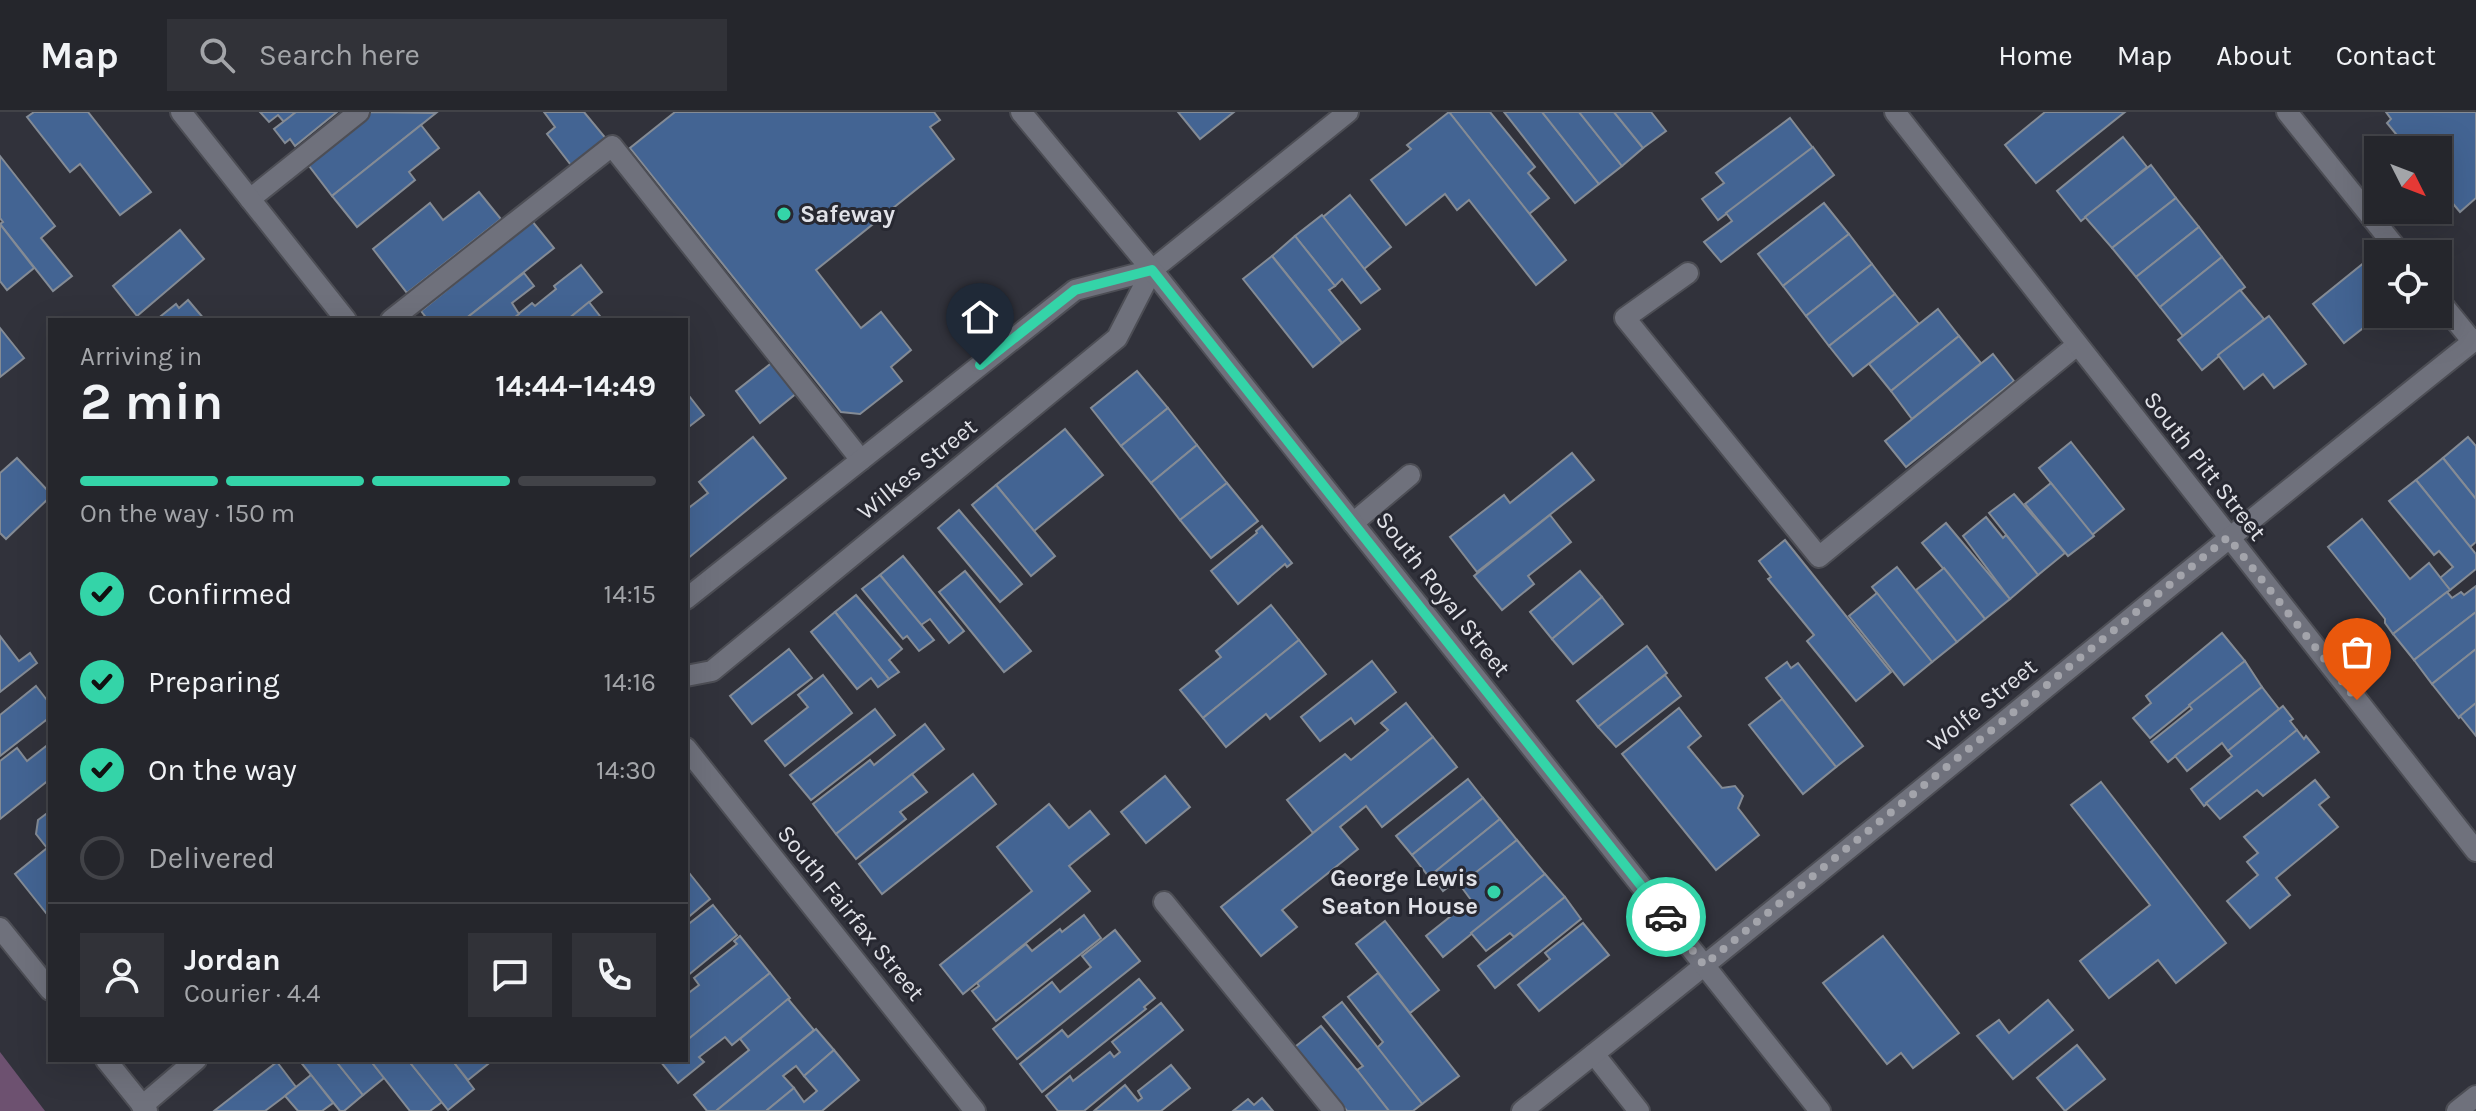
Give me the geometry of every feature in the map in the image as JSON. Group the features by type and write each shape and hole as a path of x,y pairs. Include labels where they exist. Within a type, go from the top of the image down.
{"street":[{"path":"181,112 344,318"},
{"path":"250,199 359,112"},
{"name":"South Royal Street","path":"1021,112 1152,270 1820,1111"},
{"name":"Wilkes Street","path":"688,676 712,671 1117,338 1152,270 1348,112"},
{"name":"South Pitt Street","path":"1895,112 2476,851"},
{"path":"2287,112 2390,240"},
{"path":"394,318 612,146 861,460"},
{"name":"Wilkes Street","path":"688,597 1075,290 1152,270"},
{"path":"1688,273 1625,318 1819,557 2077,345"},
{"path":"2452,315 2474,341"},
{"name":"Wolfe Street","path":"1522,1111 2474,341"},
{"path":"1353,523 1410,475"},
{"name":"South Fairfax Street","path":"688,751 975,1111"},
{"path":"1164,902 1334,1111"},
{"path":"0,928 48,988"},
{"path":"1594,1054 1639,1111"},
{"path":"108,1062 144,1108 194,1062"},
{"path":"2457,1111 2476,1096"}],"shaded area":[{"path":"0,1052 45,1111 0,1111"}],"building":[{"path":"34,112 88,112 151,192 120,215 80,164 70,172 27,117"},
{"path":"260,112 296,112 284,122 278,115 269,122"},
{"path":"296,112 337,112 295,146 290,139 285,143 274,129"},
{"path":"369,112 436,113 332,196 306,162"},
{"path":"544,112 584,112 608,141 574,169 547,134 555,127"},
{"name":"Safeway","path":"675,112 934,112 940,120 930,127 954,159 816,270 861,328 881,312 911,350 891,367 902,381 860,414 841,412 630,148"},
{"path":"1178,112 1234,112 1200,139"},
{"path":"1449,112 1490,112 1535,167 1528,173 1549,198 1529,214"},
{"path":"1449,112 1566,260 1536,285 1469,200 1457,210 1445,194 1406,225 1371,180 1411,149 1407,145"},
{"path":"1504,112 1542,112 1599,184 1575,203"},
{"path":"1542,112 1579,112 1622,166 1599,184"},
{"path":"1579,112 1614,112 1643,148 1622,166"},
{"path":"1614,112 1651,112 1666,131 1643,148"},
{"path":"2045,112 2125,112 2036,183 2005,145"},
{"path":"2386,112 2476,112 2476,198 2460,212 2452,203 2452,136 2398,136 2387,123 2391,119"},
{"path":"1790,118 1813,148 1718,220 1702,199 1724,183 1716,173"},
{"path":"421,125 439,148 409,172 415,180 357,227 332,196"},
{"path":"2123,137 2147,167 2081,221 2057,191"},
{"path":"1813,147 1834,175 1721,262 1704,242 1732,221 1726,213"},
{"path":"0,156 55,226 41,238 72,276 53,291 0,224 3,222 0,218"},
{"path":"2151,165 2176,198 2112,248 2085,217"},
{"path":"479,192 501,219 407,293 373,249 430,203 443,220"},
{"path":"1350,195 1391,247 1364,269 1323,217"},
{"path":"2176,198 2199,227 2136,277 2112,248"},
{"path":"1824,203 1849,234 1783,286 1758,254"},
{"path":"1322,215 1380,289 1361,303 1342,279 1335,286 1295,236"},
{"path":"532,221 554,248 466,318 426,318 421,311"},
{"path":"0,224 34,268 7,290 0,281"},
{"path":"2199,227 2222,257 2160,307 2136,277"},
{"path":"180,230 204,259 137,316 113,286"},
{"path":"1849,234 1872,264 1806,316 1783,286"},
{"path":"1295,236 1335,286 1329,290 1360,329 1342,343 1272,256"},
{"path":"1272,256 1342,343 1313,367 1243,279"},
{"path":"2222,257 2245,287 2183,336 2160,307"},
{"path":"2364,263 2364,327 2344,343 2313,304"},
{"path":"1872,264 1895,294 1829,346 1806,316"},
{"path":"581,265 602,292 570,318 513,318 532,303 535,306 556,289 554,286"},
{"path":"524,273 534,286 512,303 519,314 514,318 467,318"},
{"path":"2240,290 2264,319 2202,370 2178,340"},
{"path":"1895,294 1919,324 1853,376 1829,346"},
{"path":"188,300 203,318 158,318 176,304 179,308"},
{"path":"589,302 601,318 569,318"},
{"path":"1938,309 1959,336 1891,391 1869,364"},
{"path":"2269,316 2306,364 2274,388 2263,374 2244,389 2218,355"},
{"path":"0,328 24,358 0,377"},
{"path":"1959,336 1981,363 1912,419 1891,391"},
{"path":"1993,354 2014,381 1906,467 1885,441"},
{"path":"774,361 798,392 760,423 736,391"},
{"path":"1137,371 1168,408 1121,446 1091,408"},
{"path":"688,395 704,415 688,427"},
{"path":"1168,408 1197,445 1151,483 1121,446"},
{"path":"1065,429 1103,475 1034,531 996,485"},
{"path":"753,437 786,478 688,558 688,508 708,493 699,482"},
{"path":"2468,437 2476,446 2476,499 2443,458"},
{"path":"2071,442 2124,509 2092,535 2039,468"},
{"path":"1197,445 1227,483 1180,520 1151,483"},
{"path":"1572,453 1594,480 1477,572 1450,537 1504,495 1510,503"},
{"path":"17,458 48,491 48,499 6,539 0,533 0,473"},
{"path":"2443,458 2476,499 2476,542 2470,547 2416,480"},
{"path":"2416,480 2476,554 2476,569 2450,590 2440,578 2453,567 2439,551 2434,555 2389,501"},
{"path":"1227,483 1258,521 1211,558 1180,520"},
{"path":"2051,483 2094,536 2068,556 2025,504"},
{"path":"996,485 1055,556 1031,576 972,505"},
{"path":"2014,494 2065,553 2038,575 1989,513"},
{"path":"959,510 1022,584 1000,602 938,528"},
{"path":"1550,515 1571,542 1528,576 1534,584 1502,610 1474,576"},
{"path":"1986,517 2003,538 2006,535 2038,575 2010,599 1963,536"},
{"path":"2362,519 2410,579 2429,563 2450,590 2393,634 2385,619 2328,547"},
{"path":"1946,523 2010,599 1985,619 1922,543"},
{"path":"1262,526 1292,563 1287,567 1285,564 1238,604 1211,571"},
{"path":"1785,540 1891,672 1856,701 1807,641 1814,635 1768,579 1771,577 1759,561"},
{"path":"903,556 964,631 949,643 930,619 921,625 880,575"},
{"path":"1897,567 1957,642 1932,662 1872,587"},
{"path":"1944,568 1985,619 1957,642 1916,590"},
{"path":"965,571 1031,651 1004,672 939,592"},
{"path":"1580,571 1602,597 1552,639 1530,612"},
{"path":"880,575 934,640 919,651 907,636 903,639 862,589"},
{"path":"2476,586 2476,612 2414,660 2393,634 2447,592 2452,598 2461,592 2464,595"},
{"path":"1877,593 1932,662 1904,685 1849,616"},
{"path":"856,595 902,649 889,660 899,672 889,679 835,612"},
{"path":"1602,597 1623,624 1573,664 1552,639"},
{"path":"1271,605 1299,640 1203,718 1180,690 1221,657 1216,651"},
{"path":"835,612 889,679 878,687 871,678 857,689 811,632"},
{"path":"2476,612 2476,649 2432,684 2414,660"},
{"path":"2222,633 2245,661 2150,738 2133,718 2151,703 2146,696"},
{"path":"0,636 19,661 30,653 37,663 0,692"},
{"path":"1299,640 1326,674 1270,719 1266,714 1226,747 1203,718"},
{"path":"1647,646 1667,673 1598,727 1577,701"},
{"path":"789,649 812,678 752,724 730,696"},
{"path":"2476,649 2476,703 2459,718 2432,684"},
{"path":"1372,661 1396,692 1355,724 1351,718 1320,741 1301,717"},
{"path":"2245,661 2262,687 2168,762 2151,742 2192,709 2189,705"},
{"path":"1787,662 1791,668 1798,663 1863,746 1836,767 1766,678"},
{"path":"823,675 852,713 785,766 765,741 808,707 798,695"},
{"path":"1665,675 1681,696 1616,747 1598,727"},
{"path":"36,686 48,701 48,719 0,756 0,715"},
{"path":"2262,687 2279,709 2228,751 2222,743 2187,771 2175,756"},
{"path":"1782,699 1836,767 1803,794 1749,725"},
{"path":"1406,703 1433,737 1313,833 1287,800 1345,754 1351,760 1388,730 1381,723"},
{"path":"2476,703 2476,736 2460,716"},
{"path":"2283,706 2297,730 2204,806 2191,789 2232,756 2228,751"},
{"path":"1679,708 1701,736 1688,747 1722,788 1735,786 1743,796 1738,808 1759,835 1716,870 1622,754"},
{"path":"875,709 895,735 811,800 790,775"},
{"path":"925,724 944,749 836,834 813,804 870,760 874,765"},
{"path":"2297,730 2319,752 2263,796 2257,790 2220,819 2206,803"},
{"path":"1433,737 1457,767 1382,827 1366,806 1340,827 1358,849 1282,910 1297,927 1261,956 1221,907"},
{"path":"48,745 48,781 0,819 0,761 17,748 27,761"},
{"path":"912,774 927,792 900,812 906,819 856,859 836,834"},
{"path":"973,774 996,804 882,894 859,864"},
{"path":"1165,776 1190,807 1146,843 1121,812"},
{"path":"1468,779 1483,798 1412,855 1396,836"},
{"path":"2315,780 2329,797 2319,805 2338,827 2276,878 2290,895 2250,928 2227,901 2258,875 2247,862 2258,853 2244,837"},
{"path":"2101,782 2226,943 2176,983 2158,960 2109,998 2080,961 2150,905 2071,805"},
{"path":"1483,798 1500,819 1429,877 1412,855"},
{"path":"1049,804 1069,828 1090,811 1109,834 1069,866 1090,891 963,994 940,965 1032,891 997,847"},
{"path":"48,812 48,915 15,874 47,848 36,834 38,820"},
{"path":"1500,819 1517,840 1467,880 1464,875 1443,891 1431,875"},
{"name":"George Lewis Seaton House","path":"1517,840 1545,874 1443,957 1426,936 1471,900 1460,885"},
{"path":"688,872 710,899 688,917"},
{"path":"1545,874 1565,897 1514,937 1510,933 1486,951 1471,933"},
{"path":"1565,897 1581,919 1495,988 1478,966"},
{"path":"713,905 737,935 688,975 688,924"},
{"path":"1084,915 1101,938 996,1021 972,991 979,986 977,983 1026,944 1032,951"},
{"path":"1385,921 1439,990 1410,1013 1356,944"},
{"path":"1583,923 1609,955 1539,1011 1518,985 1550,959 1545,953"},
{"path":"1115,930 1140,961 1017,1059 993,1029 1052,982 1060,992 1091,967 1082,956"},
{"path":"740,936 770,973 688,1039 688,993 699,985 694,978 737,944 734,941"},
{"path":"1883,936 1959,1033 1913,1068 1901,1053 1887,1064 1823,983"},
{"path":"770,973 790,998 732,1045 725,1037 699,1057 704,1062 678,1083 661,1062 688,1062 688,1039"},
{"path":"1378,973 1459,1076 1422,1104 1377,1048 1383,1042 1348,997"},
{"path":"1139,979 1155,998 1144,1007 1146,1009 1042,1092 1020,1064 1062,1030 1068,1037"},
{"path":"788,999 814,1030 716,1111 707,1111 694,1095 749,1050 740,1039"},
{"path":"2048,1000 2073,1030 2013,1079 1977,1036 1999,1020 2009,1033"},
{"path":"1342,1002 1422,1104 1413,1111 1389,1111 1357,1070 1363,1066 1323,1017"},
{"path":"1161,1003 1183,1030 1084,1111 1058,1111 1046,1096 1070,1076 1073,1081 1110,1052 1114,1057 1120,1052 1112,1042"},
{"path":"1321,1026 1389,1111 1347,1111 1295,1047"},
{"path":"816,1029 834,1050 804,1076 796,1066 783,1076 794,1088 766,1111 716,1111"},
{"path":"2077,1045 2105,1079 2065,1111 2037,1078"},
{"path":"834,1050 859,1080 822,1111 766,1111 794,1088 804,1102 817,1091 804,1076"},
{"path":"277,1062 296,1087 285,1096 265,1111 214,1111"},
{"path":"301,1062 337,1062 363,1095 340,1111"},
{"path":"337,1062 372,1062 384,1078 363,1095"},
{"path":"372,1062 410,1062 442,1102 430,1111 410,1111"},
{"path":"410,1062 454,1062 474,1089 448,1110"},
{"path":"454,1062 490,1062 468,1080"},
{"path":"1171,1065 1190,1088 1161,1111 1094,1111 1125,1085 1138,1101 1142,1098 1138,1091"},
{"path":"311,1075 333,1103 322,1111 298,1111 285,1096"},
{"path":"1262,1098 1273,1111 1233,1111 1248,1099 1254,1105"}],"way so far":[{"path":"1666,917 1704,965 2228,537 2357,700"}],"place":[{"name":"Safeway","path":"784,214"},
{"name":"George Lewis Seaton House","path":"1494,892"}],"route":[{"path":"980,365 1075,290 1152,270 1666,917"}]}
